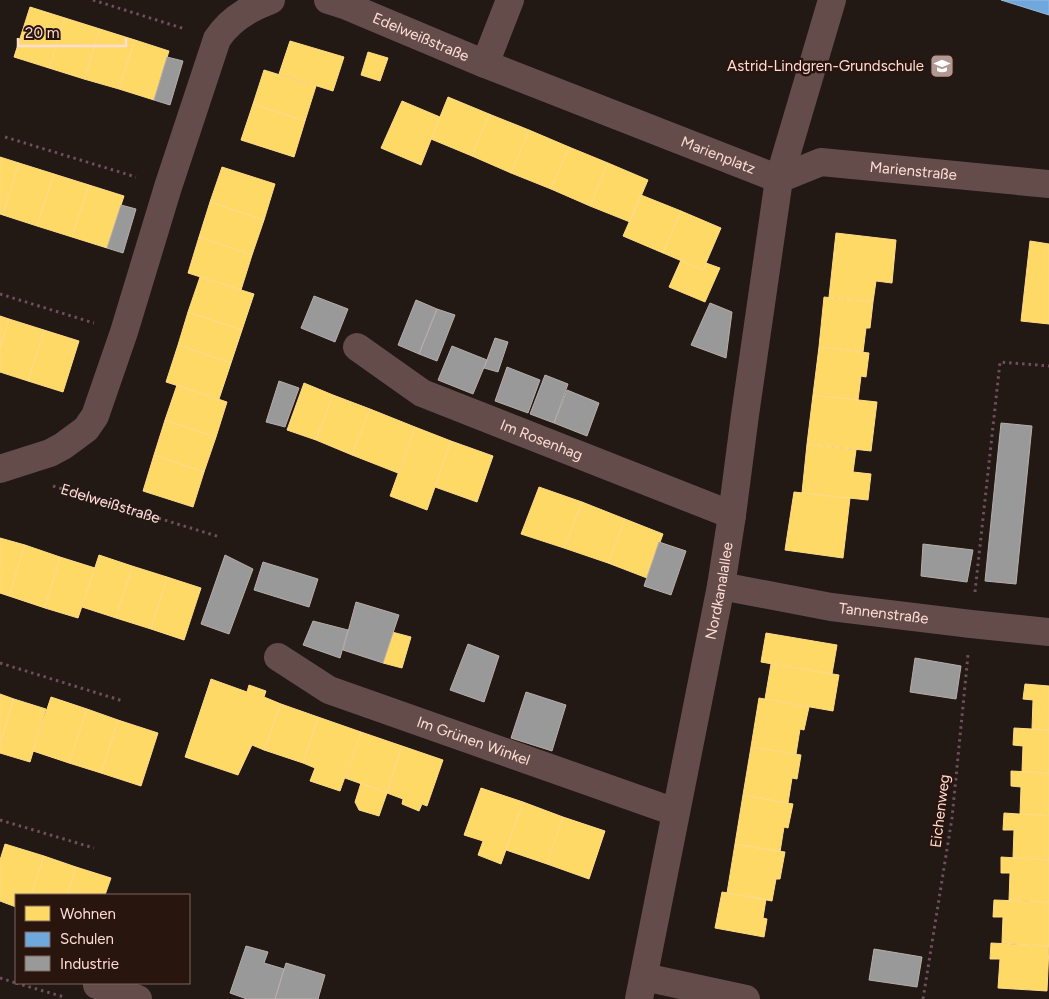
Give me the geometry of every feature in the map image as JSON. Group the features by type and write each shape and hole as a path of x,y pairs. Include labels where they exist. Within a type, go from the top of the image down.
{"street":[{"path":"0,469 50,453 76,438 86,429 95,416 124,332 168,187 217,39 229,24 247,10 271,0"},
{"name":"Edelweißstraße","path":"328,0 347,6 485,64"},
{"path":"485,64 510,0"},
{"path":"779,178 832,0"},
{"name":"Marienplatz","path":"485,64 779,178"},
{"name":"Marienstraße","path":"779,178 821,162 1049,184"},
{"name":"Nordkanalallee","path":"642,988 675,812 721,586 779,178"},
{"name":"Im Rosenhag","path":"357,347 422,392 732,515"},
{"name":"Tannenstraße","path":"721,586 831,607 1049,632"},
{"name":"Im Grünen Winkel","path":"278,656 329,690 675,812"},
{"path":"97,985 138,999"},
{"path":"642,988 746,999"}],"path":[{"path":"93,0 217,39"},
{"path":"5,137 168,187"},
{"path":"0,294 124,332"},
{"name":"Eichenweg","path":"922,999 952,818 1000,362 1049,366"},
{"name":"Edelweißstraße","path":"46,484 220,537"},
{"path":"0,663 124,701"},
{"path":"0,820 94,848"},
{"path":"0,978 15,983"},
{"path":"19,984 64,997"}],"building: Wohnen":[{"path":"30,7 65,18 49,68 14,57"},
{"path":"65,18 100,29 84,79 49,68"},
{"path":"100,29 135,40 119,89 84,79"},
{"path":"135,40 169,51 154,100 119,89"},
{"path":"290,41 344,57 333,91 279,74"},
{"path":"368,52 388,58 380,81 361,75"},
{"path":"264,70 316,86 305,121 253,104"},
{"path":"448,97 489,114 472,156 431,139"},
{"path":"402,101 440,117 421,165 381,148"},
{"path":"253,104 305,121 294,157 241,140"},
{"path":"489,114 529,130 511,173 472,156"},
{"path":"529,130 569,147 551,189 511,173"},
{"path":"569,147 608,163 590,206 551,189"},
{"path":"0,157 19,163 3,215 0,214"},
{"path":"19,163 54,174 37,226 3,215"},
{"path":"608,163 648,180 630,222 590,206"},
{"path":"222,167 275,184 264,220 210,202"},
{"path":"54,174 89,185 72,237 37,226"},
{"path":"89,185 124,196 107,248 72,237"},
{"path":"641,195 681,211 663,253 623,236"},
{"path":"210,202 264,220 252,255 199,237"},
{"path":"681,211 721,228 703,270 663,253"},
{"path":"836,233 896,240 892,283 876,281 873,302 829,297"},
{"path":"199,237 252,255 241,290 188,273"},
{"path":"1030,241 1049,244 1049,324 1021,321"},
{"path":"681,260 703,270 706,263 720,268 705,302 669,287"},
{"path":"200,277 254,294 242,330 188,312"},
{"path":"824,297 873,302 870,328 866,328 863,352 819,347"},
{"path":"188,312 242,330 231,363 178,345"},
{"path":"0,316 9,319 0,349"},
{"path":"9,319 44,330 28,381 0,372 0,349"},
{"path":"44,330 79,341 63,392 28,381"},
{"path":"178,345 231,363 219,399 166,382"},
{"path":"819,347 869,353 866,377 861,376 858,400 813,395"},
{"path":"304,383 333,395 316,440 287,430"},
{"path":"177,385 227,402 216,437 165,420"},
{"path":"333,395 370,409 352,455 316,440"},
{"path":"813,395 877,402 871,451 807,444"},
{"path":"370,409 415,427 398,473 352,455"},
{"path":"165,420 216,437 204,472 154,455"},
{"path":"415,427 451,441 427,510 390,496"},
{"path":"451,441 493,456 477,502 435,487"},
{"path":"807,444 856,450 853,472 871,474 868,500 802,493"},
{"path":"154,455 204,472 193,507 143,491"},
{"path":"539,487 582,502 564,548 521,534"},
{"path":"794,492 850,498 843,558 785,550"},
{"path":"582,502 625,519 608,563 564,548"},
{"path":"625,519 663,534 647,578 608,563"},
{"path":"0,538 25,545 9,596 0,593"},
{"path":"25,545 60,557 45,608 9,596"},
{"path":"99,555 132,566 116,618 82,607"},
{"path":"60,557 95,568 78,618 45,608"},
{"path":"132,566 167,577 151,629 116,618"},
{"path":"167,577 201,588 184,640 151,629"},
{"path":"392,632 411,637 402,668 383,663"},
{"path":"766,633 837,645 832,674 761,662"},
{"path":"771,664 839,675 833,711 765,699"},
{"path":"211,679 247,692 249,685 266,691 264,697 281,704 264,750 252,745 238,775 185,757"},
{"path":"1025,684 1049,686 1049,730 1032,729 1033,700 1023,699"},
{"path":"0,694 14,699 0,743"},
{"path":"51,697 87,709 69,763 33,751"},
{"path":"759,698 809,707 804,730 800,729 796,754 751,747"},
{"path":"14,699 46,709 30,762 0,753 0,743"},
{"path":"281,704 318,717 303,763 264,750"},
{"path":"87,709 118,720 101,773 69,763"},
{"path":"318,717 361,732 340,791 310,781 315,768 303,763"},
{"path":"118,720 158,733 141,786 101,773"},
{"path":"1014,728 1049,730 1049,773 1022,772 1023,746 1013,745"},
{"path":"361,732 402,746 387,793 345,778"},
{"path":"402,746 443,760 427,806 422,804 419,811 402,804 403,799 387,793"},
{"path":"751,747 801,755 797,779 792,778 788,803 743,795"},
{"path":"1011,771 1049,773 1049,816 1020,814 1021,787 1011,786"},
{"path":"361,783 387,793 379,816 359,810 355,802"},
{"path":"481,788 523,802 501,864 478,855 483,841 464,835"},
{"path":"743,795 793,804 788,828 784,827 780,852 735,844"},
{"path":"523,802 563,817 547,864 506,850"},
{"path":"1004,813 1049,816 1049,860 1013,858 1014,830 1003,830"},
{"path":"563,817 605,831 589,879 547,864"},
{"path":"5,844 44,856 31,894 15,894 15,907 0,901 0,860"},
{"path":"735,844 785,852 780,879 776,879 772,901 727,893"},
{"path":"44,856 76,867 67,894 31,894"},
{"path":"1001,857 1049,860 1049,902 1009,900 1010,873 1001,873"},
{"path":"76,867 111,878 105,894 67,894"},
{"path":"722,892 766,899 763,918 767,919 764,937 715,928"},
{"path":"994,900 1049,902 1049,946 1002,943 1003,917 993,917"},
{"path":"991,943 1049,946 1047,991 998,988 1000,959 990,959"}],"building: Schulen":[{"path":"1001,0 1049,0 1049,15"}],"building: Industrie":[{"path":"167,57 183,61 170,105 154,100"},
{"path":"121,205 136,209 123,253 107,248"},
{"path":"314,296 348,309 335,342 301,328"},
{"path":"416,300 437,309 419,354 398,345"},
{"path":"710,303 732,312 726,358 691,345"},
{"path":"437,309 455,315 437,361 419,354"},
{"path":"495,338 508,342 498,372 484,368"},
{"path":"452,346 487,360 473,394 438,380"},
{"path":"507,367 540,380 528,413 495,401"},
{"path":"545,375 568,384 554,423 530,414"},
{"path":"279,381 299,388 285,427 266,422"},
{"path":"567,390 599,403 587,436 554,423"},
{"path":"1001,423 1032,426 1016,584 985,581"},
{"path":"659,542 686,551 671,595 644,586"},
{"path":"923,544 973,550 967,582 921,576"},
{"path":"225,555 253,569 229,634 201,624"},
{"path":"263,562 318,579 309,607 254,590"},
{"path":"356,602 399,615 383,663 343,650"},
{"path":"313,621 348,630 340,658 303,645"},
{"path":"468,644 499,656 484,702 450,690"},
{"path":"915,658 961,666 956,699 910,692"},
{"path":"526,692 566,705 552,751 511,738"},
{"path":"246,946 268,952 264,963 284,969 275,999 247,999 230,993"},
{"path":"874,949 922,957 917,987 869,980"},
{"path":"286,963 325,975 318,999 275,999"}],"place":[{"name":"Astrid-Lindgren-Grundschule","path":"942,66"}]}
